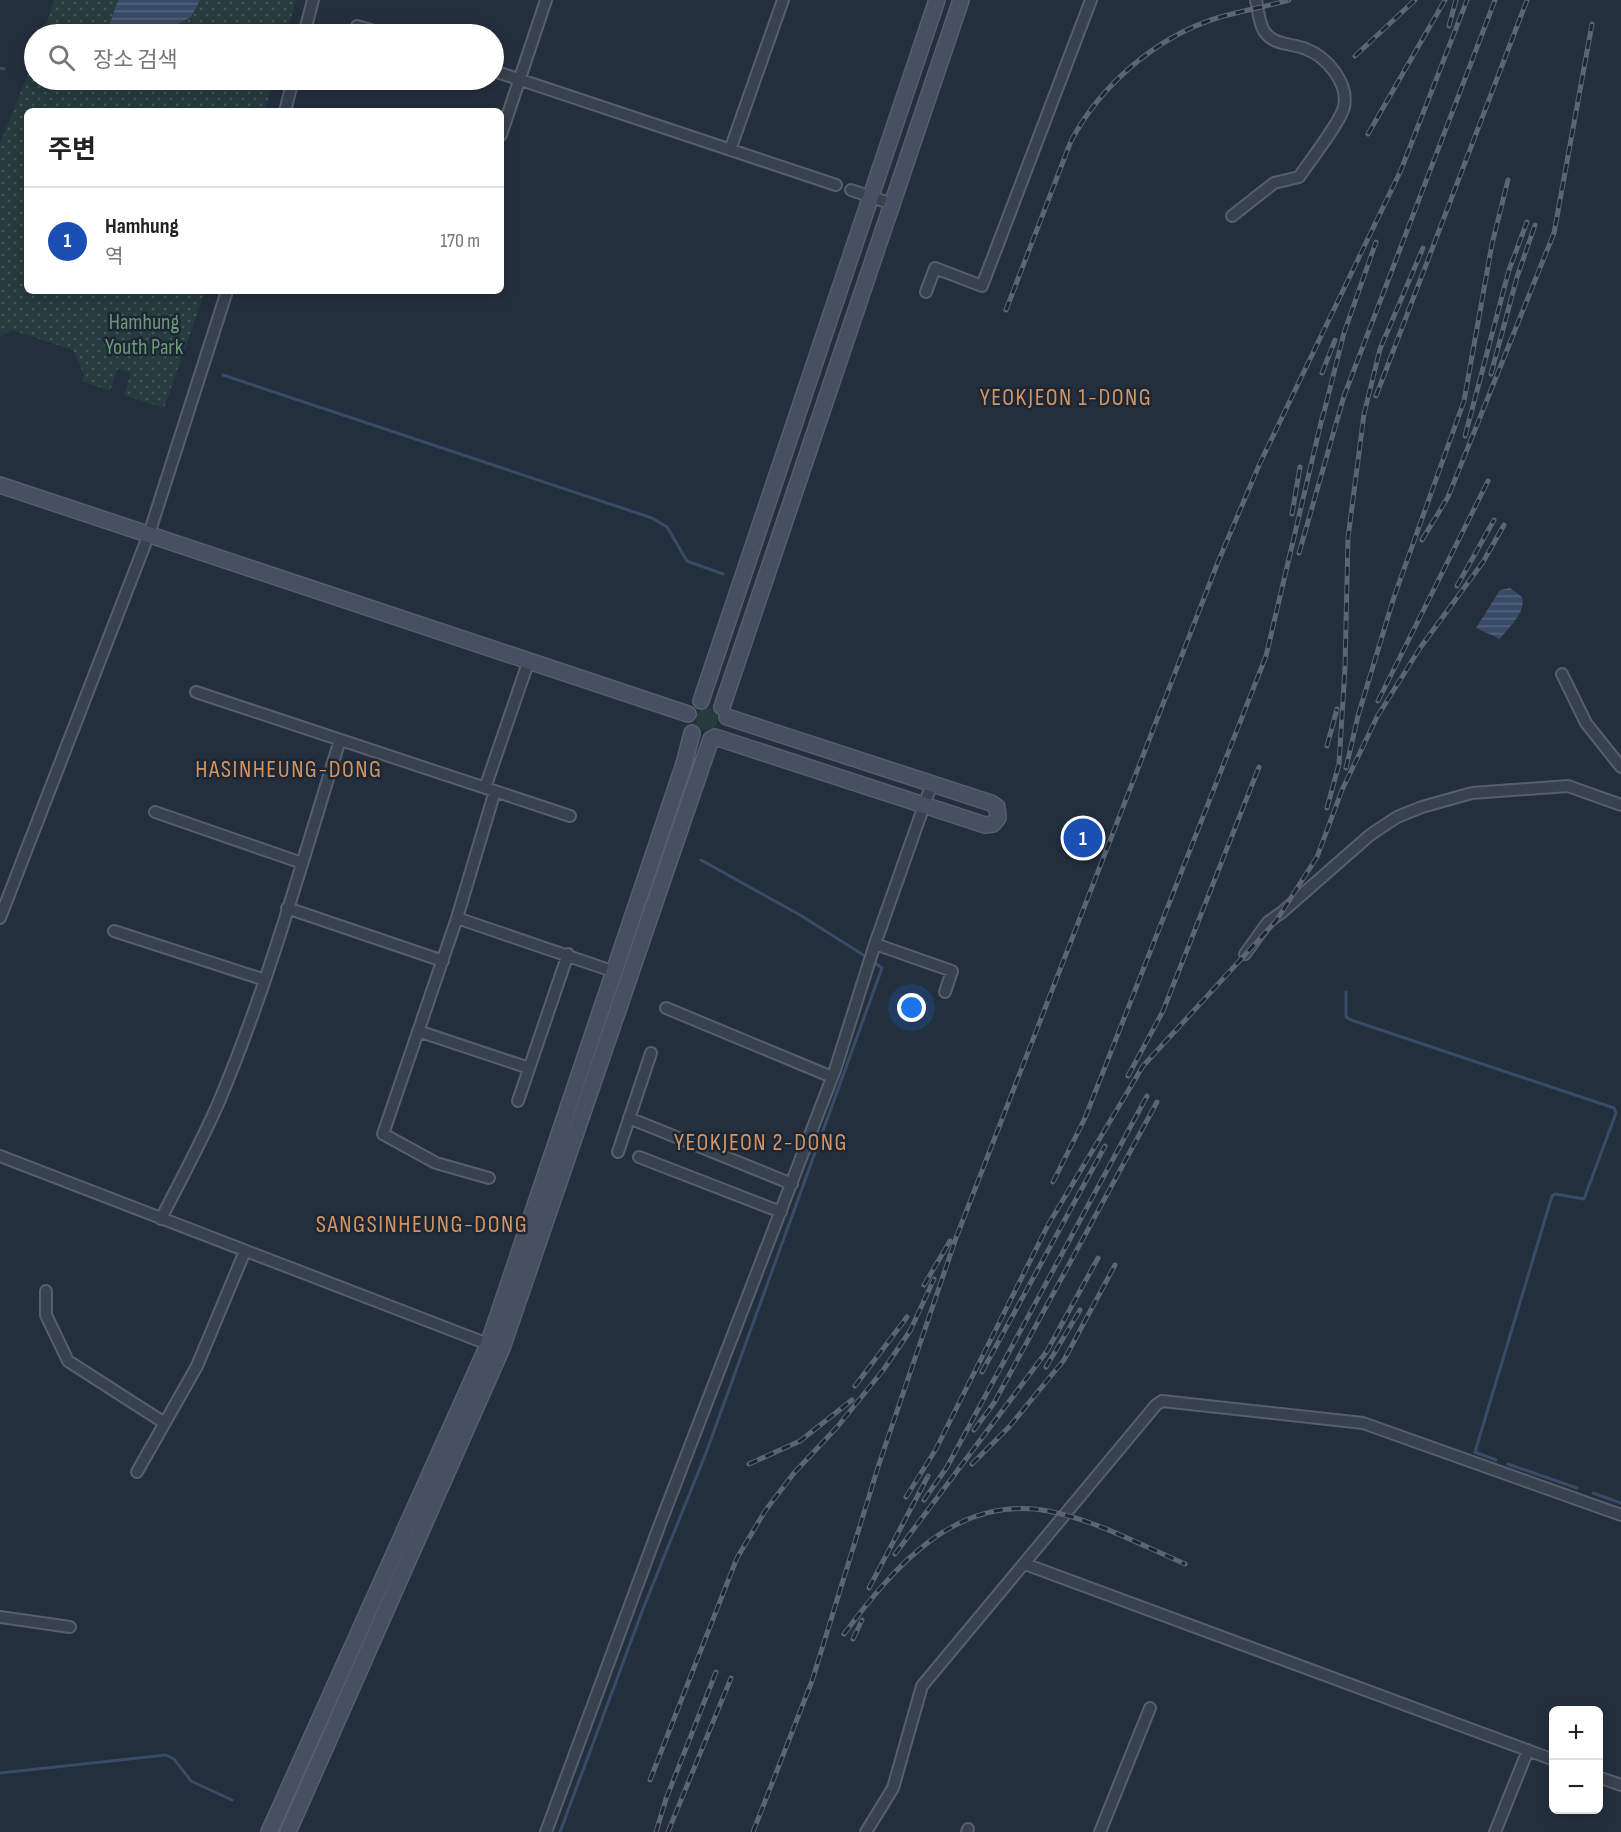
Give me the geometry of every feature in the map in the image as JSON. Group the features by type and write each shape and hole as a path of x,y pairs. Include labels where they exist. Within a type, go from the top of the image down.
{"main road":[{"path":"701,701 937,0"},
{"path":"288,1832 495,1347 713,738 725,728 724,712 961,0"},
{"path":"0,485 688,714"},
{"path":"710,700 724,712 991,803 997,807 998,818 993,824 985,825 713,738 700,738 692,733 687,723 688,714 694,704 701,701 710,700"},
{"path":"269,1832 495,1347 684,764 692,733"}],"street":[{"path":"307,24 313,0"},
{"path":"504,126 546,0"},
{"path":"730,150 783,0"},
{"path":"926,292 935,268 982,286 1091,0"},
{"path":"1232,216 1274,183 1299,177 1344,106 1342,86 1333,70 1319,56 1305,48 1281,44 1265,32 1256,0"},
{"path":"504,75 836,185"},
{"path":"286,108 290,90"},
{"path":"851,190 892,204"},
{"path":"0,918 148,534 226,294"},
{"path":"489,1178 436,1163 383,1134 458,918 490,789 528,660"},
{"path":"1562,674 1586,723 1621,767"},
{"path":"196,692 570,816"},
{"path":"161,1219 216,1107 265,980 340,740"},
{"path":"546,1832 660,1524 832,1077 875,944 932,783"},
{"path":"1245,954 1268,921 1281,914 1370,835 1405,813 1472,793 1568,786 1621,805"},
{"path":"155,812 302,863"},
{"path":"287,908 443,961"},
{"path":"458,918 615,972"},
{"path":"114,931 265,980"},
{"path":"875,944 952,971 945,992"},
{"path":"518,1101 568,954"},
{"path":"666,1008 832,1077"},
{"path":"418,1031 529,1068"},
{"path":"618,1152 651,1053"},
{"path":"629,1118 792,1185"},
{"path":"0,1156 495,1347"},
{"path":"639,1157 781,1212"},
{"path":"137,1472 163,1422 197,1366 245,1251"},
{"path":"46,1291 45,1315 68,1361 163,1422"},
{"path":"866,1832 892,1788 922,1686 1156,1405 1170,1400 1363,1423 1621,1515"},
{"path":"1025,1564 1549,1758"},
{"path":"0,1617 70,1627"},
{"path":"1100,1832 1150,1708"},
{"path":"1496,1832 1528,1750"},
{"path":"1603,1778 1621,1785"}],"green space":[{"path":"54,0 296,0 289,24 46,24"},
{"name":"Hamhung Youth Park","path":"24,84 24,90 271,90 266,108 24,108 24,294 204,294 164,408 124,395 131,373 117,369 110,391 82,381 84,375 73,350 12,330 0,337 0,144"},
{"path":"707,708 715,711 718,719 715,727 707,730 699,727 696,719 699,711"}],"water":[{"path":"118,0 200,0 191,17 178,24 110,23"},
{"path":"1510,588 1522,597 1523,603 1516,620 1500,639 1476,628 1500,590"}],"waterway":[{"path":"0,68 4,69"},
{"path":"223,375 652,518 667,527 687,561 723,574"},
{"path":"701,860 800,915 865,956"},
{"path":"560,1832 643,1609 706,1453 882,968 875,963"},
{"path":"1346,992 1346,1017 1351,1020 1614,1108 1616,1113 1584,1199 1555,1194 1552,1196 1475,1452 1496,1460"},
{"path":"1508,1464 1577,1488"},
{"path":"1593,1493 1621,1503"},
{"path":"0,1773 166,1755 174,1759 191,1781 232,1800"}],"railway":[{"path":"1006,310 1071,141 1097,101 1132,66 1194,26 1289,0"},
{"path":"1355,56 1415,0"},
{"path":"1368,134 1445,0"},
{"path":"1449,26 1456,0"},
{"path":"753,1832 812,1681 879,1464 956,1238 1218,562 1260,463 1401,170 1467,0"},
{"path":"1299,553 1344,396 1495,0"},
{"path":"1376,396 1527,0"},
{"path":"1422,540 1448,497 1554,233 1592,24"},
{"path":"1346,768 1358,716 1394,597 1464,401 1492,244 1508,180"},
{"path":"1465,436 1509,270 1527,222"},
{"path":"1491,374 1517,277 1535,225"},
{"path":"1322,420 1344,333 1376,242"},
{"path":"1327,808 1339,764 1345,668 1348,538 1364,414 1380,349 1423,248"},
{"path":"1322,373 1335,340"},
{"path":"1053,1182 1085,1118 1266,656 1323,414"},
{"path":"1292,514 1300,467"},
{"path":"1378,701 1488,481"},
{"path":"1457,586 1494,520"},
{"path":"906,1497 936,1449 1048,1225 1143,1066 1276,921 1317,857 1342,790 1377,717 1420,648 1483,562 1504,525"},
{"path":"1327,746 1337,709"},
{"path":"1128,1076 1163,1011 1259,767"},
{"path":"924,1500 947,1467 1147,1096"},
{"path":"974,1430 994,1403 1157,1102"},
{"path":"982,1372 1105,1146"},
{"path":"924,1285 950,1241"},
{"path":"895,1554 1047,1351 1098,1258"},
{"path":"972,1464 1009,1427 1064,1360 1115,1265"},
{"path":"650,1780 737,1558 765,1511 794,1473 838,1426 884,1369 910,1331 934,1279"},
{"path":"1046,1367 1080,1310"},
{"path":"855,1386 907,1317"},
{"path":"749,1464 800,1441 852,1400"},
{"path":"869,1588 928,1476"},
{"path":"844,1634 883,1585 930,1541 956,1525 984,1514 1015,1509 1048,1511 1066,1515 1118,1534 1185,1564"},
{"path":"853,1639 862,1620"},
{"path":"656,1832 666,1799 716,1672"},
{"path":"668,1832 731,1678"}],"place":[{"name":"Hamhung","path":"1083,838"}],"district":[{"name":"YEOKJEON 1-DONG","path":"1066,397"},
{"name":"HASINHEUNG-DONG","path":"289,769"},
{"name":"YEOKJEON 2-DONG","path":"761,1142"},
{"name":"SANGSINHEUNG-DONG","path":"422,1224"}]}
